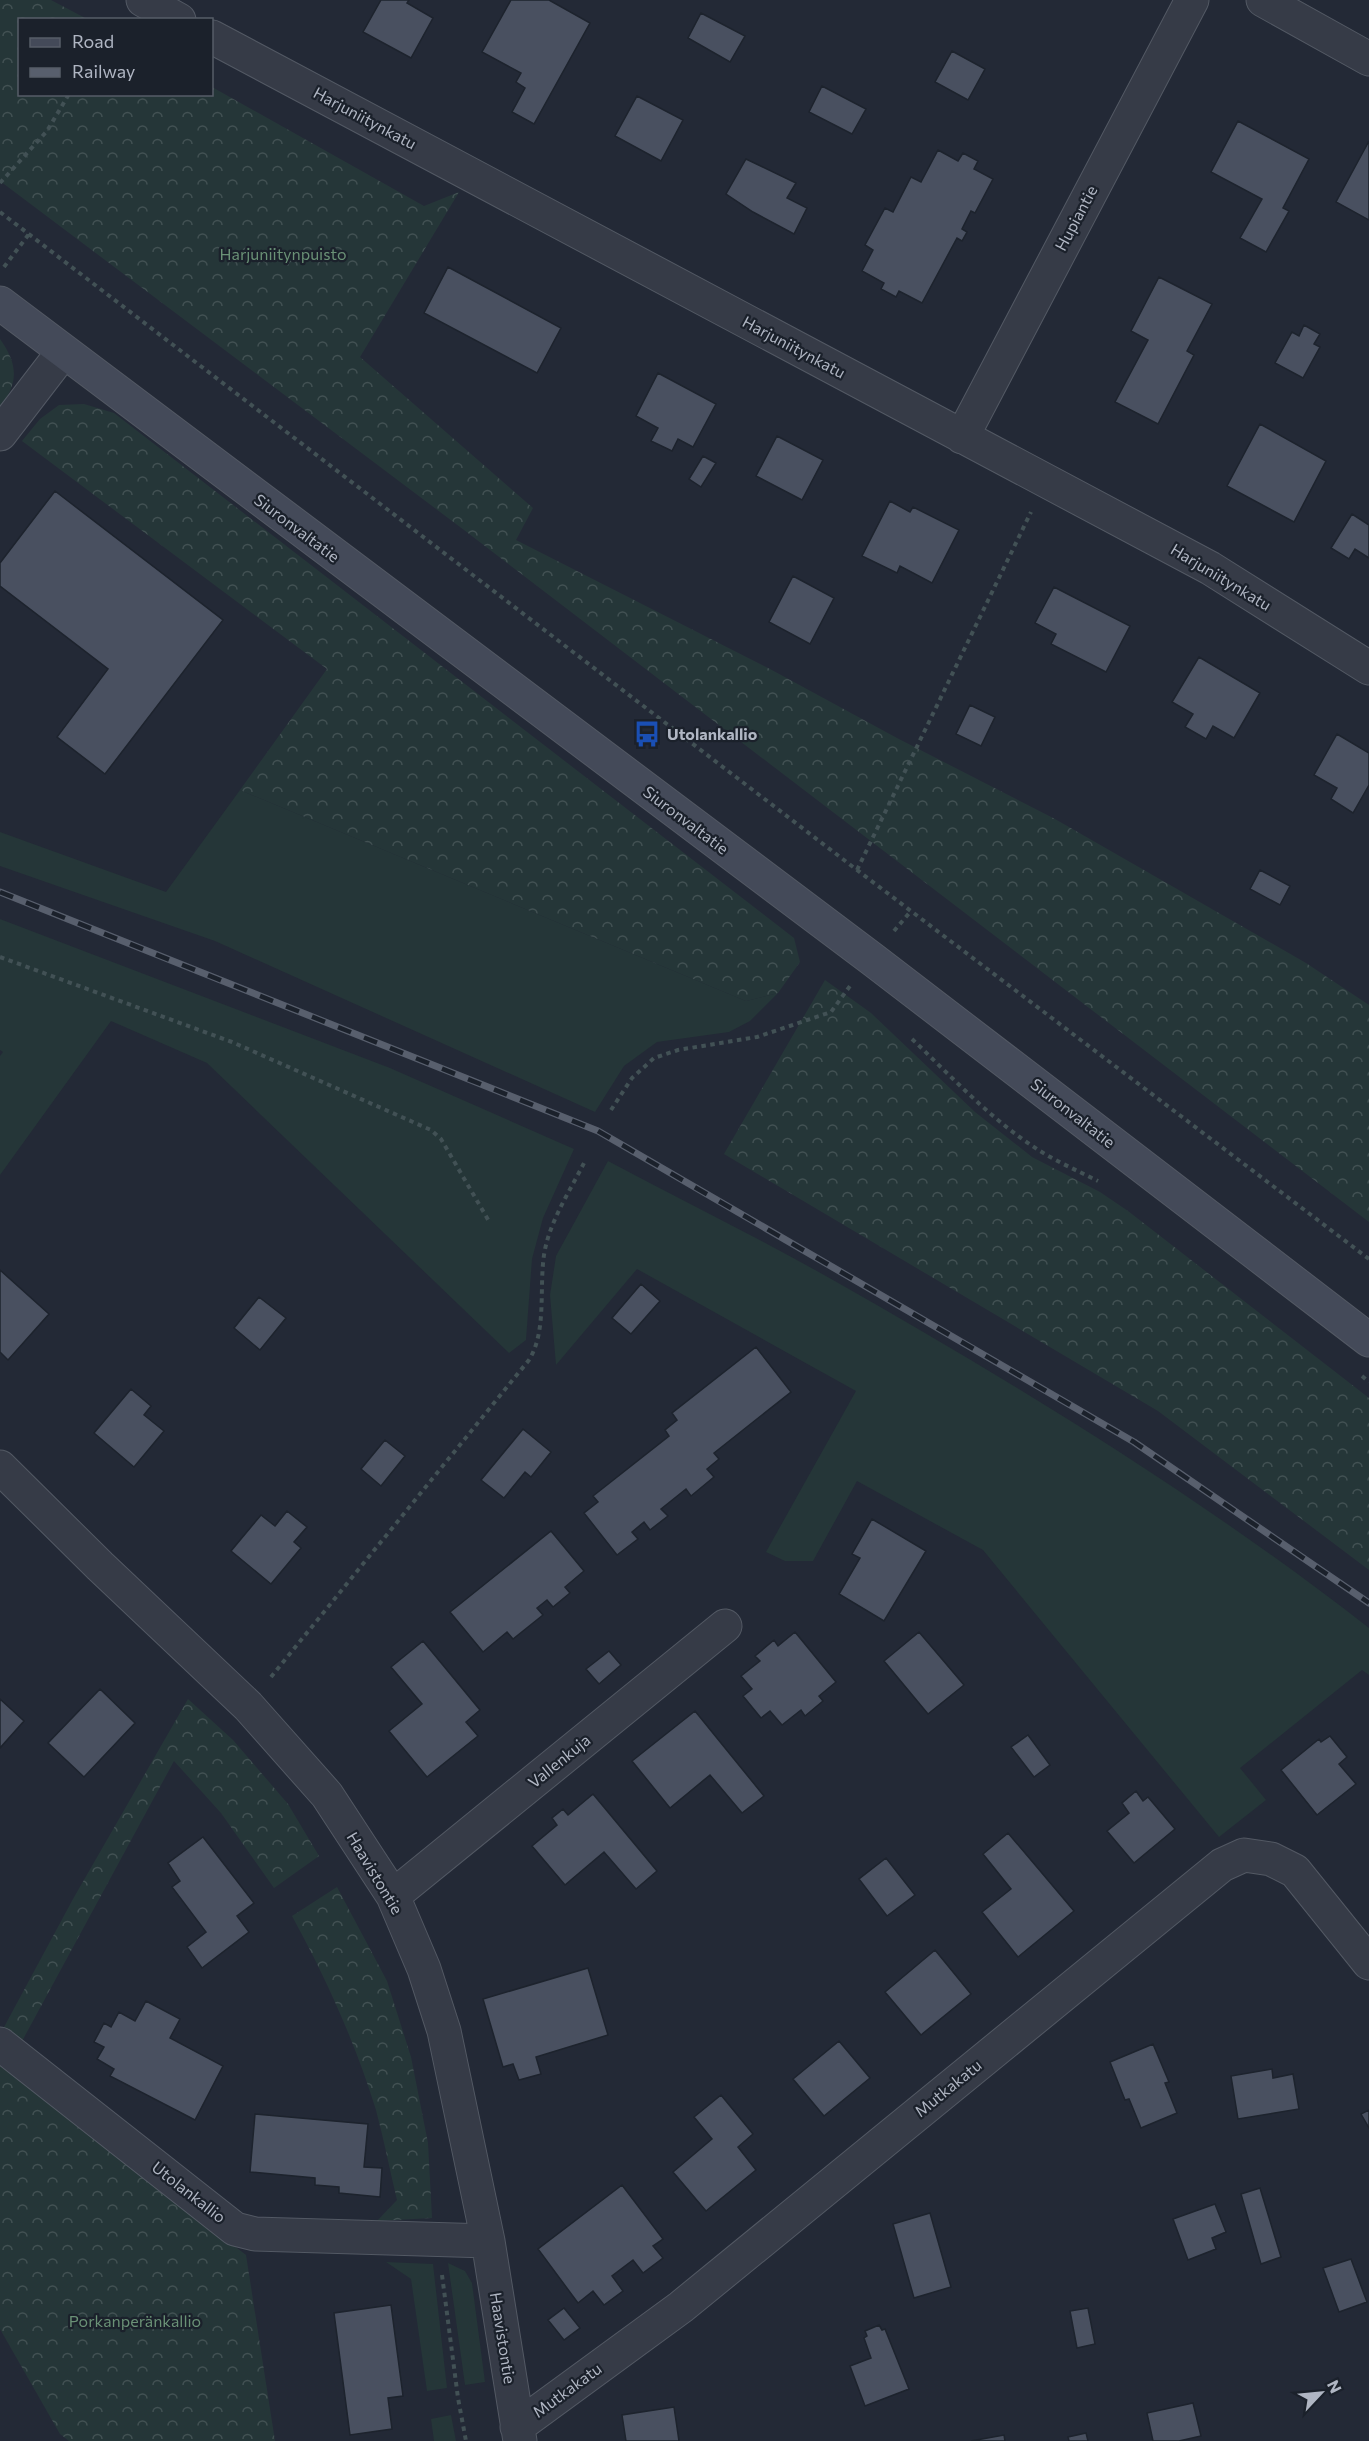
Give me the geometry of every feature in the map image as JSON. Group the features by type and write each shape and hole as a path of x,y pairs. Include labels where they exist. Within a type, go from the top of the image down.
{"main road":[{"name":"Siuronvaltatie","path":"0,303 872,959 1369,1340"}],"street":[{"path":"143,0 175,18"},
{"name":"Hupiantie","path":"962,437 1192,0"},
{"path":"1263,0 1369,59"},
{"name":"Harjuniitynkatu","path":"213,38 1210,568 1369,668"},
{"path":"0,434 63,352"},
{"name":"Haavistontie","path":"0,1467 100,1566 248,1706 327,1795 393,1896 424,1968 444,2031 488,2241 518,2434"},
{"name":"Vallenkuja","path":"393,1896 725,1626"},
{"name":"Mutkakatu","path":"518,2434 681,2307 1222,1865 1244,1855 1271,1859 1295,1871 1369,1963"},
{"name":"Utolankallio","path":"0,2044 236,2229 255,2234 488,2241"}],"path":[{"path":"0,183 47,131 68,96"},
{"path":"0,212 857,870 1369,1259"},
{"path":"0,273 29,234"},
{"path":"857,870 1046,481"},
{"path":"0,957 232,1042 431,1130 441,1139 490,1223"},
{"path":"611,1110 632,1078 654,1058 678,1050 757,1037 831,1012"},
{"path":"248,1706 529,1360 537,1347 545,1254 553,1226 585,1161"},
{"path":"438,2240 458,2398 466,2441"}],"green space":[{"name":"Harjuniitynpuisto","path":"0,0 51,0 85,18 18,18 18,96 213,96 213,88 424,206 459,192 360,357 533,508 516,540 770,669 897,738 1055,819 1306,963 1369,1005 1369,1222 464,530 0,181"},
{"path":"0,339 10,357 14,373 11,390 0,407"},
{"path":"84,404 114,413 794,938 800,962 778,993 746,1001 240,790 327,669 22,441 40,419 59,405"},
{"path":"240,790 746,1001 778,993 750,1021 729,1032 657,1042 624,1066 595,1112 215,941 0,866 0,832 166,892"},
{"path":"0,919 390,1068 574,1149 543,1218 532,1259 526,1340 509,1353 207,1063 111,1021 0,1175 0,1056 3,1052 0,1050"},
{"path":"825,980 871,1013 975,1112 1032,1157 1100,1192 1128,1211 1369,1398 1369,1570 1158,1411 724,1154"},
{"path":"608,1161 833,1280 1040,1402 1174,1488 1240,1533 1369,1628 1369,1675 1362,1670 1240,1768 1266,1800 1219,1837 983,1550 857,1481 813,1561 785,1561 766,1552 856,1391 637,1269 556,1365 550,1295 556,1256"},
{"path":"188,1699 233,1740 288,1804 319,1856 274,1888 221,1813 174,1761 21,2043 3,2029 73,1899"},
{"path":"337,1887 387,1981 411,2057 428,2143 432,2218 377,2221 397,2200 376,2110 339,2011 292,1916"},
{"name":"Porkanperänkallio","path":"0,2065 246,2255 275,2441 69,2441 60,2434 0,2329"},
{"path":"386,2262 433,2264 447,2388 427,2391 411,2279"},
{"path":"448,2263 465,2271 472,2283 485,2382 465,2385"},
{"path":"451,2415 456,2441 434,2441 431,2419"}],"building":[{"path":"381,0 409,0 407,3 433,18 411,58 363,32"},
{"path":"511,0 549,0 590,23 534,124 512,112 525,88 516,82 521,73 482,52"},
{"path":"701,13 745,36 730,62 688,38"},
{"path":"952,51 985,69 968,100 935,82"},
{"path":"822,86 866,109 852,134 809,112"},
{"path":"637,96 683,120 661,161 615,136"},
{"path":"1238,121 1309,159 1283,208 1289,211 1266,252 1240,238 1262,199 1211,172"},
{"path":"1369,141 1369,220 1336,202"},
{"path":"938,150 958,161 963,153 978,161 974,169 993,179 975,213 971,211 962,229 967,232 962,241 957,238 922,303 899,291 896,297 881,289 884,283 862,271 873,250 865,245 885,208 893,212 911,177 921,182"},
{"path":"746,159 796,183 787,198 807,208 794,234 753,212 726,194"},
{"path":"448,267 561,328 537,373 424,313"},
{"path":"1159,277 1212,304 1187,351 1194,355 1158,424 1115,402 1148,340 1131,331"},
{"path":"1304,325 1320,334 1314,344 1320,347 1303,378 1275,363 1292,332 1299,336"},
{"path":"658,373 716,404 693,447 678,439 672,451 651,441 658,428 636,416"},
{"path":"1260,424 1326,461 1294,522 1227,486"},
{"path":"777,436 823,460 802,500 756,476"},
{"path":"703,456 716,463 701,487 689,479"},
{"path":"55,491 223,620 105,774 57,737 108,669 0,586 0,563"},
{"path":"890,501 910,512 913,507 959,530 932,583 900,566 897,573 862,556"},
{"path":"1352,514 1369,525 1369,558 1355,549 1349,559 1331,548"},
{"path":"793,576 834,598 810,644 769,622"},
{"path":"1054,587 1130,626 1106,672 1051,644 1056,634 1035,623"},
{"path":"1199,657 1260,693 1234,738 1213,726 1206,739 1185,727 1193,714 1172,702"},
{"path":"970,705 995,717 981,746 956,734"},
{"path":"1337,734 1369,753 1369,785 1353,813 1331,799 1337,788 1314,775"},
{"path":"1260,870 1290,886 1280,905 1250,889"},
{"path":"0,1270 49,1314 8,1360 0,1352"},
{"path":"641,1284 660,1301 631,1334 612,1318"},
{"path":"259,1297 286,1318 260,1350 234,1328"},
{"path":"756,1347 791,1392 714,1453 719,1459 707,1469 714,1477 691,1496 686,1489 661,1509 668,1516 650,1530 644,1522 632,1532 638,1539 617,1555 584,1513 598,1502 593,1496 669,1436 665,1430 677,1420 672,1413"},
{"path":"131,1389 151,1406 144,1415 164,1431 134,1467 94,1433"},
{"path":"523,1429 551,1452 531,1477 525,1472 504,1498 481,1480"},
{"path":"385,1440 405,1456 381,1486 361,1469"},
{"path":"287,1511 307,1527 294,1542 301,1548 271,1584 231,1551 261,1515 275,1526"},
{"path":"872,1519 926,1551 884,1621 839,1594 860,1558 852,1554"},
{"path":"551,1531 584,1571 565,1587 570,1593 553,1607 547,1600 537,1608 543,1615 513,1639 507,1632 483,1652 450,1612"},
{"path":"795,1632 836,1682 819,1696 823,1701 805,1716 801,1710 782,1725 770,1711 761,1718 743,1696 752,1689 741,1676 760,1661 755,1656 774,1640 778,1646"},
{"path":"919,1632 964,1685 928,1714 884,1661"},
{"path":"423,1641 480,1710 466,1722 478,1736 427,1777 389,1731 422,1704 391,1667"},
{"path":"609,1651 621,1665 599,1684 586,1669"},
{"path":"100,1689 135,1723 84,1777 48,1743"},
{"path":"0,1699 24,1721 0,1748"},
{"path":"695,1711 764,1796 742,1813 710,1775 670,1808 632,1761"},
{"path":"1028,1735 1050,1765 1034,1777 1011,1747"},
{"path":"1330,1736 1347,1757 1339,1764 1356,1784 1317,1815 1281,1770 1319,1739 1321,1742"},
{"path":"1136,1791 1143,1801 1148,1797 1175,1829 1134,1863 1107,1831 1129,1813 1122,1803"},
{"path":"593,1794 657,1871 636,1889 604,1852 565,1885 532,1846 557,1825 552,1818 563,1809 568,1815"},
{"path":"1008,1833 1074,1911 1018,1957 982,1912 1011,1889 983,1854"},
{"path":"203,1837 254,1903 237,1916 249,1932 202,1968 187,1947 206,1932 172,1887 180,1881 168,1863"},
{"path":"886,1858 915,1895 887,1916 859,1879"},
{"path":"935,1950 971,1994 921,2035 885,1992"},
{"path":"588,1968 608,2035 536,2057 541,2074 519,2080 513,2064 503,2067 483,1999"},
{"path":"146,2001 180,2019 170,2038 223,2066 195,2120 110,2076 114,2069 97,2059 104,2047 94,2042 104,2023 111,2027 119,2012 135,2021"},
{"path":"839,2041 870,2078 824,2116 793,2079"},
{"path":"1153,2044 1169,2082 1165,2083 1177,2113 1141,2128 1129,2099 1125,2100 1110,2062"},
{"path":"1272,2069 1273,2078 1293,2074 1299,2109 1238,2119 1231,2076"},
{"path":"721,2095 753,2134 738,2147 756,2170 706,2211 673,2172 712,2139 694,2117"},
{"path":"1369,2110 1369,2128 1361,2114"},
{"path":"255,2114 368,2124 364,2167 382,2168 380,2197 339,2193 339,2187 315,2185 315,2178 250,2172"},
{"path":"622,2185 663,2239 653,2246 663,2258 643,2273 633,2260 612,2276 623,2291 604,2305 593,2291 578,2303 538,2249"},
{"path":"1260,2188 1281,2257 1261,2264 1241,2194"},
{"path":"1215,2204 1226,2232 1212,2238 1216,2249 1188,2260 1173,2219"},
{"path":"930,2213 951,2287 914,2298 893,2224"},
{"path":"1351,2259 1367,2302 1339,2312 1323,2268"},
{"path":"391,2305 403,2396 388,2398 392,2429 350,2435 334,2313"},
{"path":"564,2308 580,2328 564,2340 548,2320"},
{"path":"1088,2308 1095,2344 1077,2348 1070,2311"},
{"path":"879,2325 882,2330 885,2329 909,2389 865,2406 850,2366 871,2358 864,2338 867,2336 865,2331"},
{"path":"1193,2403 1201,2436 1179,2441 1153,2441 1147,2413"},
{"path":"674,2407 679,2441 626,2441 622,2415"},
{"path":"1086,2433 1088,2441 1069,2441 1068,2437"},
{"path":"1004,2435 1005,2441 971,2441"}],"railway":[{"path":"0,892 598,1131 1134,1442 1369,1603"}],"place":[{"name":"Utolankallio","path":"647,734"}]}
